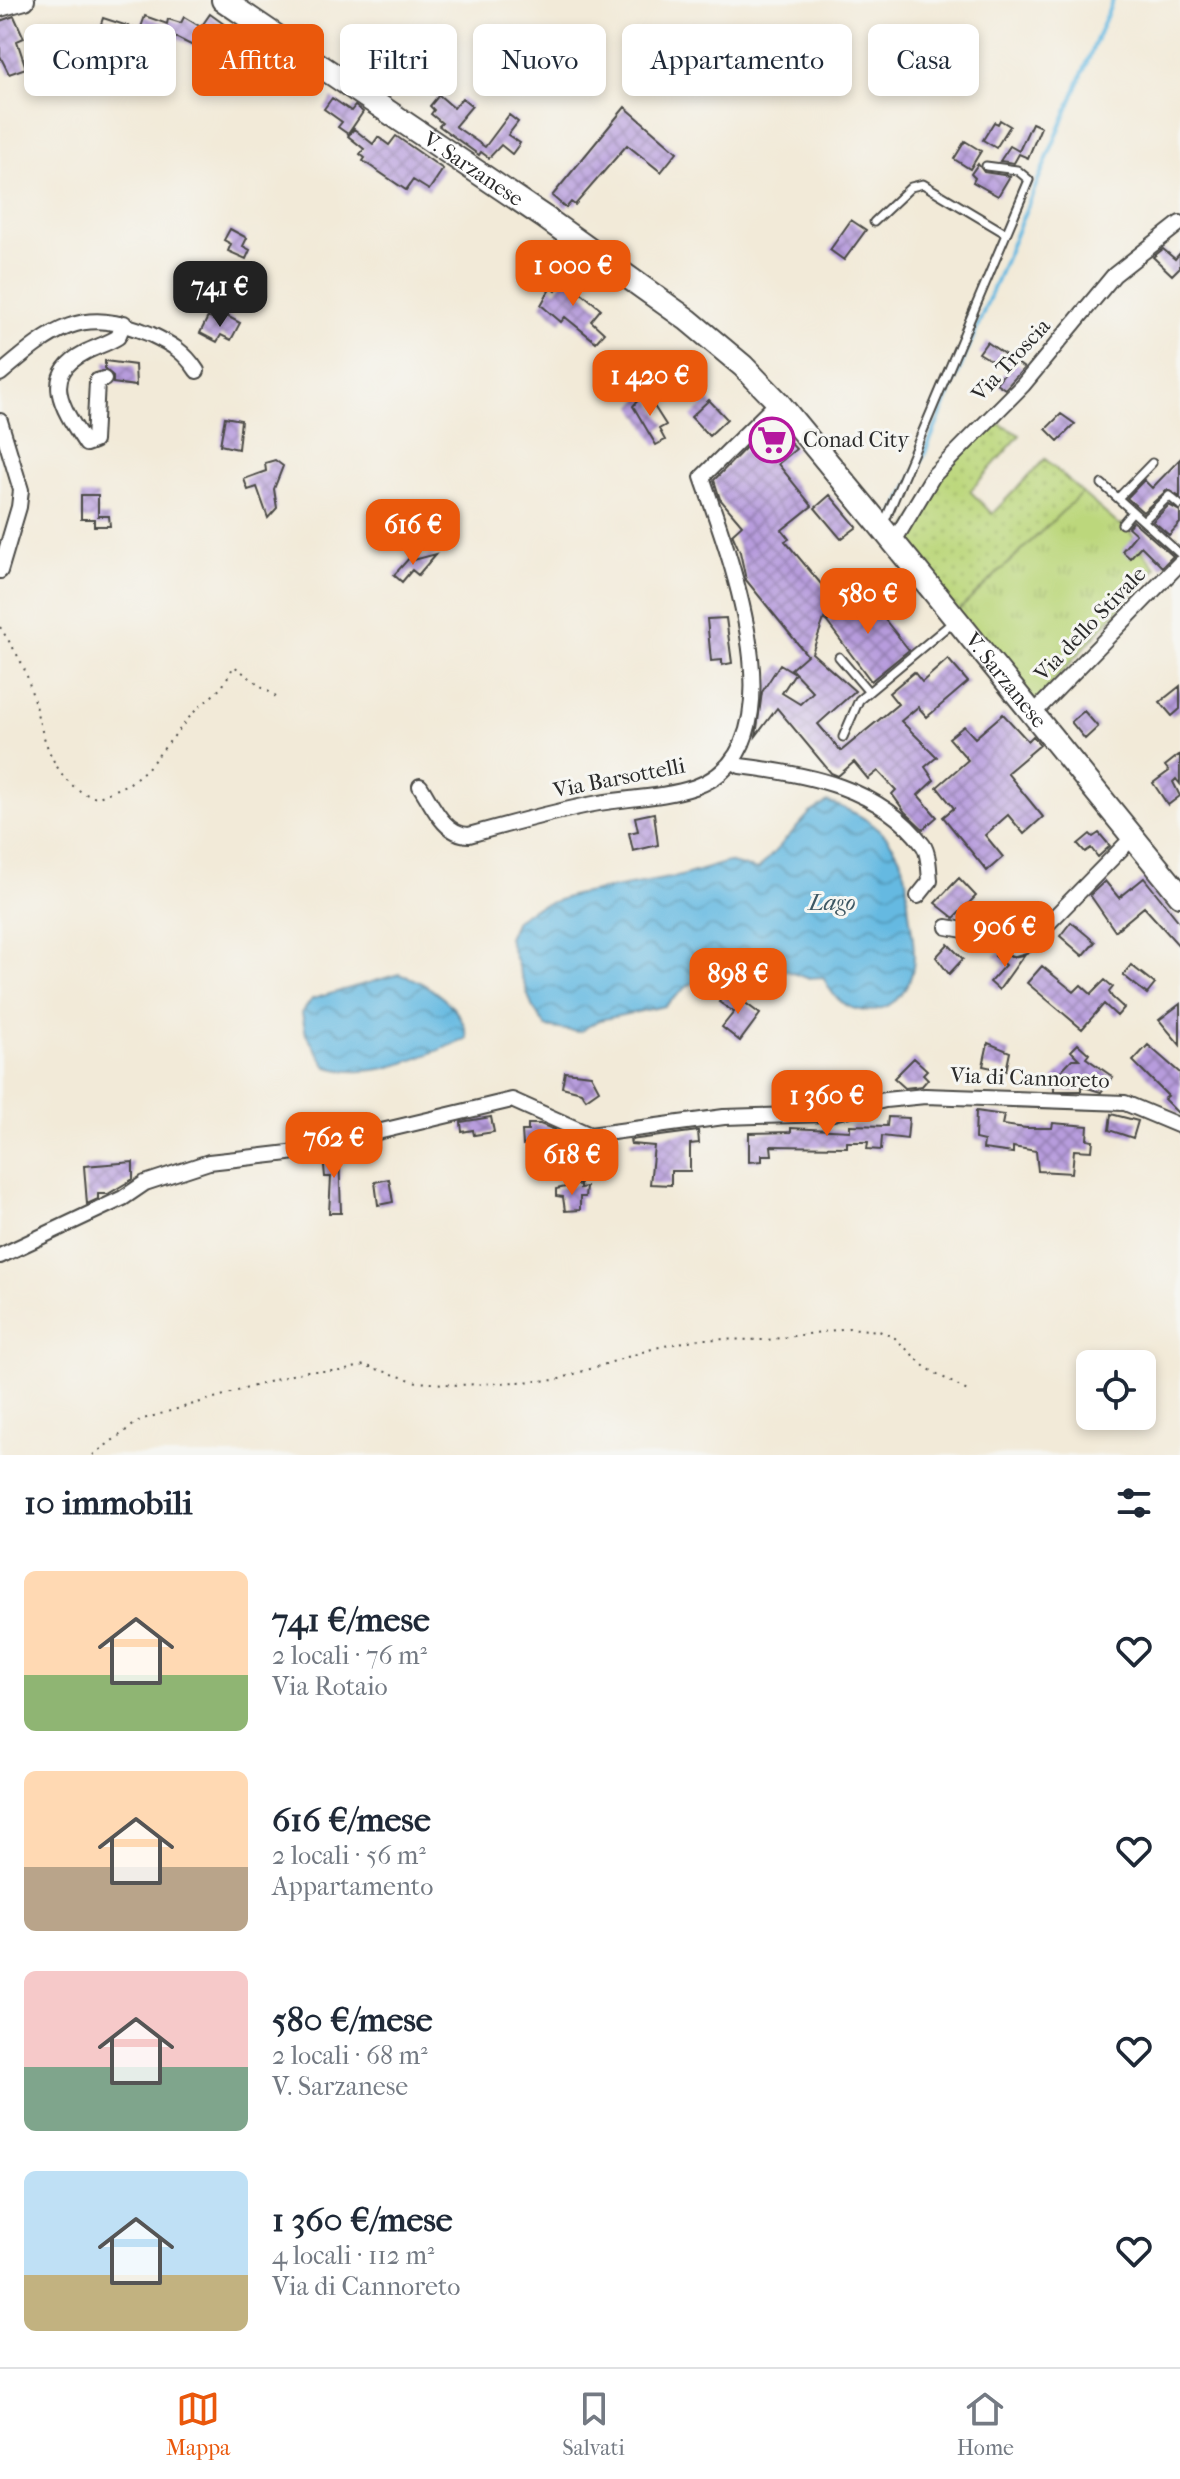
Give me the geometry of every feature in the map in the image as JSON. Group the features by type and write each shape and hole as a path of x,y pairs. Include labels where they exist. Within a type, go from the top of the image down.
{"main road":[{"name":"V. Sarzanese","path":"223,0 544,217 688,320 743,366 778,402 1180,895"}],"street":[{"path":"0,7 25,0"},
{"name":"Via Troscia","path":"887,536 933,476 1023,385 1114,275 1180,223"},
{"path":"0,374 37,343 88,319 124,323 173,344 186,354 197,371"},
{"path":"104,379 97,381 94,441 86,444 63,408 59,379 68,363 118,337 124,323"},
{"path":"778,402 702,477 747,619 753,702 734,762 740,766 815,778 877,802 925,847 930,881 918,896"},
{"path":"0,421 21,490 0,571"},
{"name":"Via dello Stivale","path":"1032,715 1180,563"},
{"name":"Via Barsottelli","path":"420,786 443,822 459,835 469,835 595,804 696,787 734,762"},
{"path":"947,927 986,934 1014,948 1028,944 1133,837"},
{"name":"Via di Cannoreto","path":"0,1256 123,1198 145,1183 209,1162 289,1153 512,1100 590,1135 708,1118 829,1114 885,1100 925,1096 1115,1102 1180,1126"}],"lane":[{"path":"887,536 1005,233 1029,180 1017,170 986,166"},
{"path":"874,222 911,187 923,184 1005,233"},
{"path":"1118,498 1152,463"},
{"path":"1102,484 1180,554"},
{"path":"1144,520 1169,496 1180,505"},
{"path":"1122,524 1132,512"},
{"path":"843,737 859,700 955,620"},
{"path":"839,657 868,691"}],"path":[{"path":"0,627 26,676 39,728 62,776 79,793 97,798 130,783 147,769 193,713 222,687 234,666 276,697"},
{"path":"93,1455 140,1420 305,1371 342,1371 364,1365 417,1382 459,1385 556,1380 655,1348 698,1339 767,1340 849,1328 879,1331 895,1338 925,1367 969,1392"}],"green space":[{"path":"994,421 1020,435 970,491 992,514 1045,459 1082,493 958,611 901,538 937,480"},
{"path":"1082,493 1119,525 1122,524 1144,547 1142,550 1156,568 1035,702 958,611"}],"water":[{"name":"Lago","path":"828,802 853,812 875,826 892,844 904,869 914,962 905,990 889,1005 868,1011 857,1010 837,998 823,977 807,978 741,955 719,971 689,985 665,1006 599,1020 579,1032 546,1027 532,1006 508,938 516,920 534,908 574,895 681,876 728,862 758,870 810,813"},
{"path":"399,974 421,983 443,998 460,1017 467,1039 381,1069 346,1071 327,1067 306,1034 302,1013 312,999"}],"building":[{"path":"210,14 224,24 203,24"},
{"path":"14,16 24,38 17,41 24,69 9,74 0,56 0,21"},
{"path":"145,16 167,24 142,24"},
{"path":"184,17 196,24 192,24 192,46 176,38 176,24 167,24 168,19 181,23"},
{"path":"103,18 122,24 101,24"},
{"path":"440,96 454,108 462,98 472,106 455,126 485,147 509,115 518,122 508,135 520,143 512,154 501,145 489,158 481,152 479,155 439,126 442,123 431,114 434,110 430,106"},
{"path":"332,98 351,111 355,106 363,112 348,134 338,127 342,122 324,109"},
{"path":"625,107 677,152 661,172 627,145 575,205 571,202 566,208 552,196"},
{"path":"1000,120 1010,126 996,148 983,140 994,122 998,124"},
{"path":"1032,123 1041,127 1028,158 1019,154 1014,163 1000,161 1010,146 1019,151"},
{"path":"354,129 373,144 378,137 389,145 396,136 443,169 429,190 413,180 406,190 363,161 365,158 360,154 364,149 348,136"},
{"path":"965,141 981,151 970,169 954,159"},
{"path":"978,164 984,172 1010,176 998,196 973,182 975,178 971,174"},
{"path":"851,220 866,230 844,260 830,250"},
{"path":"230,229 247,238 243,246 250,250 246,259 228,251 231,244 224,240"},
{"path":"1163,249 1175,259 1180,253 1180,267 1172,275 1153,257"},
{"path":"567,275 575,281 572,285 601,309 591,321 604,333 596,342 565,317 561,322 541,305 551,287 556,291"},
{"path":"225,315 240,323 231,340 221,335 217,342 200,333 208,317 220,324"},
{"path":"987,342 1024,368 1005,389 996,383 1007,370 979,353"},
{"path":"105,361 135,365 136,386 113,383 113,376 105,369"},
{"path":"645,392 666,425 659,429 665,440 656,445 633,406"},
{"path":"709,400 727,419 709,436 691,417"},
{"path":"1061,414 1075,424 1058,441 1046,429"},
{"path":"225,417 241,420 238,449 220,445"},
{"path":"771,422 796,449 778,464 812,506 782,530 789,539 785,541 837,603 827,622 824,619 812,653 855,691 818,724 841,751 898,704 889,693 914,672 922,682 948,659 968,682 927,717 918,707 901,721 937,757 925,767 934,780 918,795 937,817 923,829 905,812 892,794 896,790 878,771 868,779 854,762 838,776 831,773 777,708 756,736 762,692 780,664 795,673 791,669 807,655 746,580 740,552 732,534 742,525 720,499 714,480","holes":["795,673 813,692 800,704 782,693"]},
{"path":"1180,459 1180,497 1167,490 1143,512 1127,498 1144,480 1152,488"},
{"path":"275,460 283,466 274,489 277,508 268,518 257,487 248,490 244,479 266,471 265,463"},
{"path":"81,495 98,495 98,516 109,516 110,526 94,526 94,519 81,519"},
{"path":"830,495 857,527 841,539 815,508"},
{"path":"1169,505 1180,511 1180,523 1169,535 1153,521"},
{"path":"1133,521 1173,556 1162,567 1141,546 1130,558 1122,551 1136,534 1128,527"},
{"path":"436,554 418,575 412,570 402,582 394,575 410,557 414,560"},
{"path":"863,592 909,650 871,681 827,622"},
{"path":"726,618 732,663 722,665 722,660 711,661 707,619"},
{"path":"1180,686 1180,709 1172,716 1160,702"},
{"path":"1084,711 1098,727 1085,739 1071,722"},
{"path":"1003,714 1028,741 1033,736 1040,745 1007,773 1043,817 1024,834 1008,815 985,835 1003,857 987,871 943,817 954,808 937,787 968,760 949,738 964,726 975,738"},
{"path":"1180,754 1180,784 1176,779 1173,782 1180,796 1168,805 1153,783 1169,771 1165,766"},
{"path":"654,813 658,845 633,851 629,833 638,831 635,817"},
{"path":"1099,833 1110,846 1098,857 1091,848 1085,852 1078,844 1090,834 1093,837"},
{"path":"959,878 976,896 954,918 935,903"},
{"path":"1144,878 1180,923 1180,947 1144,907 1115,931 1090,895 1105,881 1119,898"},
{"path":"1071,922 1095,942 1083,956 1060,936"},
{"path":"948,944 963,959 949,974 936,957"},
{"path":"999,952 1011,957 1024,955 999,990 990,982 1005,965 995,956"},
{"path":"1131,965 1155,984 1147,994 1123,975"},
{"path":"1042,966 1074,992 1081,985 1091,994 1105,980 1113,987 1109,992 1112,997 1124,1008 1117,1016 1104,1004 1082,1029 1027,983"},
{"path":"728,990 760,1014 740,1041 722,1027 734,1012 719,1002"},
{"path":"1180,1004 1180,1045 1159,1020"},
{"path":"988,1043 1010,1052 1006,1071 983,1066"},
{"path":"1078,1044 1089,1054 1086,1058 1113,1077 1101,1092 1081,1086 1081,1091 1054,1091 1054,1078 1072,1059 1079,1059 1071,1051"},
{"path":"1148,1045 1180,1073 1180,1115 1164,1099 1168,1096 1133,1061"},
{"path":"914,1058 927,1070 923,1074 928,1079 922,1086 905,1088 894,1078"},
{"path":"565,1072 591,1075 599,1090 586,1099 581,1092 562,1087"},
{"path":"976,1111 1004,1115 1002,1125 1026,1128 1052,1128 1053,1123 1088,1126 1087,1139 1093,1140 1092,1151 1074,1150 1072,1173 1038,1171 1036,1151 1013,1147 1013,1153 983,1149 984,1141 975,1139"},
{"path":"1111,1114 1138,1121 1133,1138 1109,1130"},
{"path":"491,1117 494,1132 474,1135 473,1130 462,1132 461,1122"},
{"path":"888,1117 909,1118 907,1139 882,1136 881,1150 867,1149 868,1142 847,1142 847,1147 771,1146 772,1155 762,1155 762,1161 749,1162 749,1133 791,1132 791,1128 850,1131 850,1125 887,1126"},
{"path":"528,1124 540,1124 555,1130 555,1143 523,1145 522,1131 528,1131"},
{"path":"698,1131 699,1143 690,1144 690,1171 671,1171 671,1185 650,1184 654,1146 631,1144 630,1140"},
{"path":"339,1151 341,1213 329,1213 331,1177 325,1177 323,1155"},
{"path":"133,1162 133,1179 108,1194 98,1194 98,1199 87,1204 84,1166"},
{"path":"389,1179 393,1202 378,1205 375,1182"},
{"path":"580,1184 580,1188 586,1187 585,1197 580,1197 580,1210 565,1211 563,1197 556,1196 556,1189"}],"waterway":[{"path":"893,519 924,455 1113,0"}],"place":[{"name":"Conad City","path":"772,440"}]}
